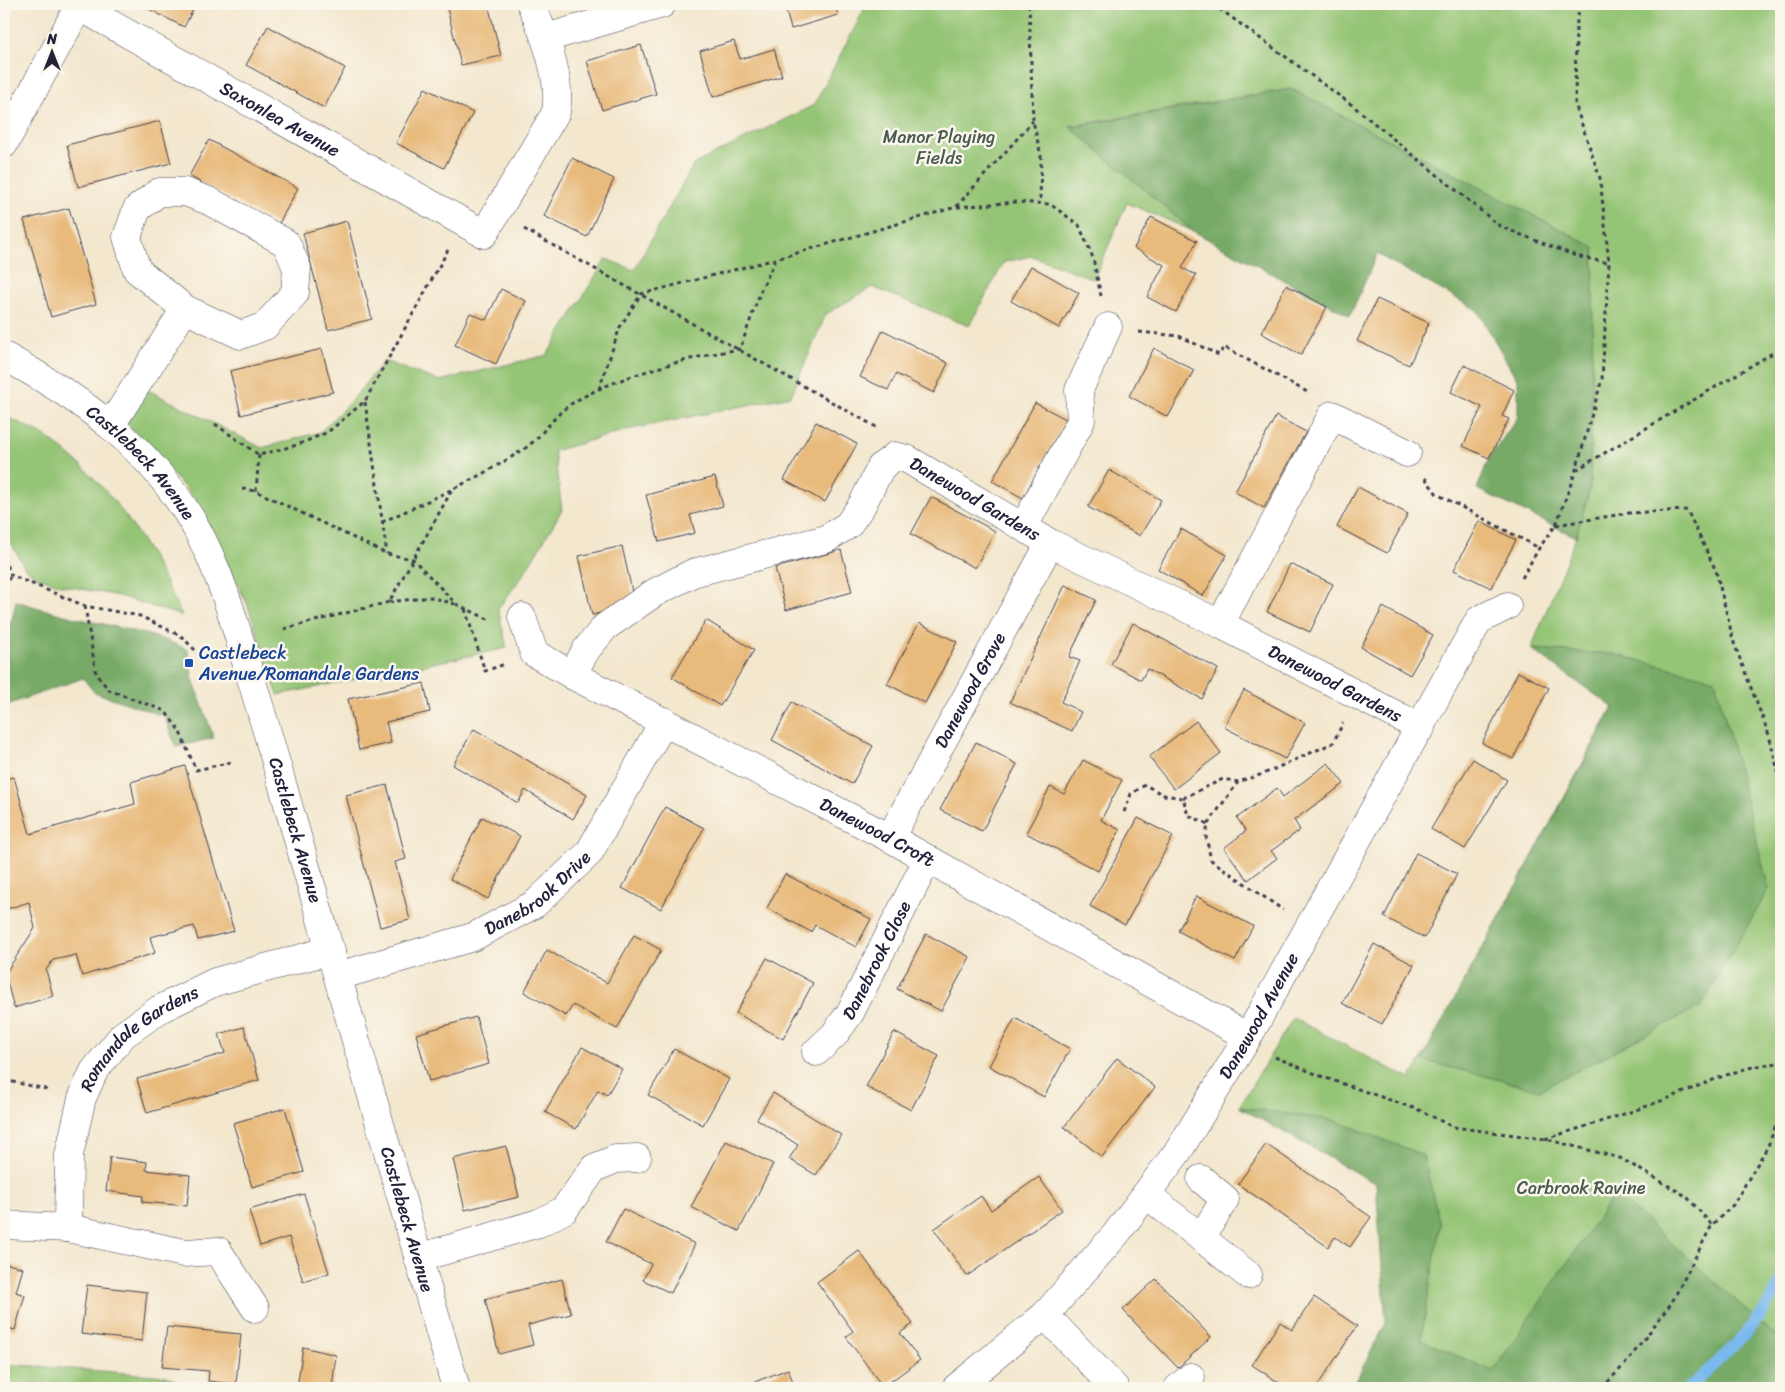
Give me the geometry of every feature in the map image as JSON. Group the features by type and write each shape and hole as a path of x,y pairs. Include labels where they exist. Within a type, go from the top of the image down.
{"street":[{"path":"481,224 556,112 559,98 546,38 531,4"},
{"path":"546,38 662,4"},
{"path":"4,144 77,5"},
{"name":"Saxonlea Avenue","path":"77,5 481,224"},
{"path":"159,192 185,192 209,201 286,243 297,268 295,293 266,326 241,335 185,308 137,270 128,237 137,209 159,192"},
{"path":"111,425 185,308"},
{"path":"1024,526 1082,421 1079,390 1108,327"},
{"name":"Castlebeck Avenue","path":"4,356 80,401 111,425 143,456 194,523 213,561 228,601 456,1388"},
{"path":"1220,624 1332,415 1407,453"},
{"name":"Danewood Gardens","path":"572,675 586,650 605,627 654,593 693,573 826,539 848,525 862,505 881,467 895,456 907,459 1050,543 1220,624 1358,693 1420,728"},
{"name":"Danewood Grove","path":"890,838 1050,543"},
{"name":"Danewood Avenue","path":"956,1388 1045,1315 1116,1234 1179,1150 1248,1037 1479,620 1507,606"},
{"name":"Danewood Croft","path":"529,636 572,675 890,838 926,860 1248,1037"},
{"name":"Danebrook Drive","path":"334,963 472,936 535,904 588,854 664,721"},
{"name":"Danebrook Close","path":"816,1052 834,1035 850,1013 926,860"},
{"name":"Romandale Gardens","path":"68,1228 69,1155 82,1098 94,1070 123,1035 160,1009 215,982 334,963"},
{"path":"418,1258 539,1223 564,1210 594,1168 616,1159 637,1158"},
{"path":"1201,1179 1225,1199 1201,1238"},
{"path":"1146,1194 1248,1275"},
{"path":"4,1225 68,1228 184,1253 218,1251 255,1308"},
{"path":"1045,1315 1115,1388"}],"path":[{"path":"1029,4 1033,121 1041,156 1040,203"},
{"path":"1213,4 1352,104 1501,227 1576,256 1609,264"},
{"path":"1507,606 1539,548 1556,525 1576,470 1602,379 1609,264 1600,178 1576,104 1576,28 1580,4"},
{"path":"956,206 1033,121"},
{"path":"599,389 620,327 641,294 776,259 956,206 1017,202 1050,204 1079,225 1093,258 1108,327 1179,336 1219,355 1224,347 1326,402 1332,415"},
{"path":"215,424 259,455 297,445 328,432 365,401 481,224 641,294 889,434 895,456"},
{"path":"740,350 761,290 776,259"},
{"path":"1576,470 1781,348"},
{"path":"382,522 453,489 526,448 570,405 599,389 699,355 740,350"},
{"path":"365,401 387,554"},
{"path":"1407,453 1437,494 1539,548"},
{"path":"256,491 259,455"},
{"path":"242,489 256,491 387,554 413,559 456,604"},
{"path":"389,602 453,489"},
{"path":"1556,525 1629,513 1687,510 1716,571 1734,643 1769,736 1781,783"},
{"path":"4,558 11,575 85,606 140,616 181,636 198,653"},
{"path":"4,587 11,575"},
{"path":"284,629 389,602 431,597 456,604 529,636 485,671 465,609"},
{"path":"85,606 96,674 109,690 166,711 178,730 196,770 232,762"},
{"path":"1124,812 1132,794 1145,785 1164,795 1183,798 1223,779 1238,782 1263,774 1333,743 1358,693"},
{"path":"1238,782 1208,824 1206,838 1211,860 1259,896 1309,926"},
{"path":"1183,798 1188,815 1208,824"},
{"path":"1248,1037 1261,1051 1323,1077 1419,1110 1453,1127 1545,1139 1620,1158 1686,1196 1712,1225"},
{"path":"1545,1139 1660,1102 1710,1080 1752,1067 1781,1063"},
{"path":"4,1080 82,1098"},
{"path":"1602,1388 1627,1362 1672,1302 1712,1225 1733,1205 1768,1146 1781,1112"}],"green space":[{"name":"Manor Playing Fields","path":"867,4 1781,4 1781,1388 1353,1388 1388,1321 1380,1184 1247,1108 1239,1107 1293,1018 1410,1079 1421,1060 1423,1060 1638,660 1613,654 1531,649 1576,537 1590,489 1594,247 1291,89 1070,126 1193,231 1127,203 1094,279 1032,256 1004,262 969,326 872,287 826,314 791,396 627,430 554,451 562,510 523,575 498,609 507,648 278,695 247,603 194,498 121,417 140,386 262,448 320,432 352,400 384,361 439,381 547,355 606,259 634,270 694,164 814,105"},
{"path":"1291,89 1594,247 1590,489 1576,537 1477,489 1489,458 1518,417 1518,381 1477,310 1377,254 1350,316 1193,231 1070,127"},
{"path":"4,415 48,439 75,460 95,479 129,521 144,544 158,567 182,616 119,596 61,585 38,577 25,568 4,530"},
{"path":"16,601 146,634 188,650 193,680 214,738 176,747 164,716 94,692 83,678 4,706 4,631 12,619"},
{"path":"1531,649 1613,654 1715,679 1769,889 1701,1006 1540,1090 1421,1060 1614,708"},
{"path":"1239,1107 1334,1120 1423,1155 1440,1225 1421,1340 1493,1371 1615,1193 1778,1338 1781,1336 1781,1388 1352,1388 1386,1323 1376,1184"},
{"path":"4,1364 167,1376 188,1388 4,1388"}],"building":[{"path":"139,4 196,4 184,27"},
{"path":"446,4 488,4 501,56 461,65"},
{"path":"784,4 835,4 838,15 791,29"},
{"path":"268,26 345,68 324,108 246,65"},
{"path":"734,41 740,59 774,49 782,76 713,97 700,51"},
{"path":"641,45 656,94 602,110 587,61"},
{"path":"425,88 473,113 444,168 396,143"},
{"path":"160,121 171,163 78,187 67,145"},
{"path":"209,140 298,188 278,225 189,176"},
{"path":"572,158 614,179 587,237 544,216"},
{"path":"69,208 96,304 51,317 24,220"},
{"path":"1151,217 1197,241 1182,268 1196,275 1176,312 1147,297 1164,265 1134,248"},
{"path":"347,221 372,319 328,330 303,233"},
{"path":"1031,266 1079,293 1059,328 1011,301"},
{"path":"1286,285 1327,307 1301,355 1261,333"},
{"path":"501,289 526,301 496,364 455,345 470,313 486,320"},
{"path":"1377,299 1429,323 1409,365 1357,341"},
{"path":"883,330 948,363 934,393 896,374 888,390 860,377"},
{"path":"1154,348 1194,370 1168,417 1129,396"},
{"path":"322,349 333,392 241,415 230,371"},
{"path":"1464,365 1514,390 1502,416 1509,419 1489,458 1463,446 1482,407 1451,392"},
{"path":"1035,403 1066,419 1023,498 992,481"},
{"path":"1276,416 1306,432 1264,508 1235,492"},
{"path":"816,422 857,444 825,502 784,480"},
{"path":"1109,470 1161,500 1140,536 1088,507"},
{"path":"715,477 723,506 690,515 695,533 659,542 646,495"},
{"path":"1358,487 1408,514 1387,553 1337,527"},
{"path":"931,497 995,531 975,568 911,534"},
{"path":"1479,521 1516,540 1491,588 1454,570"},
{"path":"1181,529 1227,555 1203,596 1158,569"},
{"path":"622,546 635,605 592,615 579,556"},
{"path":"841,550 852,592 786,610 775,568"},
{"path":"1290,564 1333,584 1310,632 1267,612"},
{"path":"1065,585 1096,600 1069,657 1080,661 1061,702 1081,712 1072,731 1010,702"},
{"path":"1383,607 1433,635 1410,675 1361,647"},
{"path":"706,620 754,650 720,706 672,677"},
{"path":"919,623 957,642 925,703 887,684"},
{"path":"1133,623 1218,669 1202,699 1147,669 1141,680 1111,664"},
{"path":"1518,672 1549,688 1513,759 1482,743"},
{"path":"424,683 430,712 386,722 391,743 359,750 348,699"},
{"path":"1244,690 1305,723 1285,759 1224,727"},
{"path":"792,702 873,746 852,784 772,740"},
{"path":"1196,721 1221,753 1174,789 1149,757"},
{"path":"474,729 587,795 573,819 525,790 518,803 453,765"},
{"path":"976,742 1017,764 982,831 940,810"},
{"path":"1473,759 1507,780 1465,849 1431,829"},
{"path":"1083,760 1122,780 1101,820 1120,830 1098,871 1026,833 1050,787 1064,794"},
{"path":"1328,763 1344,784 1294,820 1300,830 1271,851 1277,858 1248,880 1224,848 1246,831 1237,818 1277,788 1283,797"},
{"path":"185,766 234,931 198,940 194,926 150,937 155,953 82,976 76,955 53,960 46,970 53,996 14,1008 5,974 35,928 29,902 4,910 4,779 14,777 30,834 135,804 131,782"},
{"path":"387,785 406,859 395,862 410,920 380,927 346,795"},
{"path":"665,807 704,828 661,909 622,888"},
{"path":"482,817 520,836 488,899 450,879"},
{"path":"1138,818 1173,836 1125,925 1090,906"},
{"path":"1416,853 1457,874 1425,938 1384,917"},
{"path":"785,874 871,919 856,947 815,925 811,932 767,908"},
{"path":"1196,896 1253,926 1235,961 1178,931"},
{"path":"926,934 970,957 941,1011 897,989"},
{"path":"634,935 661,950 617,1029 573,1005 566,1016 524,992 547,950 607,983"},
{"path":"1374,944 1414,965 1382,1024 1342,1003"},
{"path":"767,958 813,983 783,1039 736,1013"},
{"path":"476,1017 489,1064 429,1081 416,1034"},
{"path":"1015,1018 1070,1049 1044,1097 989,1066"},
{"path":"244,1027 259,1080 147,1113 137,1079 225,1053 219,1034"},
{"path":"894,1032 939,1056 911,1110 866,1087"},
{"path":"582,1047 622,1069 607,1095 598,1090 576,1129 545,1112"},
{"path":"674,1049 729,1079 703,1125 648,1095"},
{"path":"1117,1058 1155,1087 1102,1157 1064,1127"},
{"path":"773,1093 841,1135 816,1175 789,1159 798,1145 757,1119"},
{"path":"285,1108 304,1172 252,1187 233,1123"},
{"path":"726,1141 773,1164 739,1231 691,1207"},
{"path":"1266,1144 1371,1217 1350,1247 1335,1237 1328,1247 1238,1184"},
{"path":"506,1146 519,1197 465,1210 453,1159"},
{"path":"110,1157 147,1162 146,1170 190,1175 187,1206 142,1202 143,1196 106,1191"},
{"path":"1039,1177 1062,1210 967,1276 934,1229 981,1196 991,1210"},
{"path":"304,1194 329,1273 303,1281 289,1237 260,1246 249,1210"},
{"path":"623,1209 695,1244 671,1293 643,1280 651,1264 606,1242"},
{"path":"859,1251 913,1324 900,1333 920,1360 883,1387 846,1337 853,1331 817,1282"},
{"path":"4,1263 23,1268 16,1292 25,1295 15,1330 4,1327"},
{"path":"562,1279 571,1314 528,1325 533,1345 499,1354 485,1299"},
{"path":"1156,1279 1211,1337 1178,1368 1123,1310"},
{"path":"87,1285 147,1292 142,1341 81,1334"},
{"path":"1314,1297 1357,1326 1316,1388 1287,1388 1252,1365 1280,1322 1292,1330"},
{"path":"167,1327 241,1334 236,1384 208,1381 209,1371 162,1367"},
{"path":"303,1347 336,1355 332,1388 297,1388"},
{"path":"788,1369 795,1388 739,1388"}],"waterway":[{"path":"1688,1388 1728,1352 1752,1326 1763,1312 1781,1281"}],"place":[{"name":"Castlebeck Avenue/Romandale Gardens","path":"189,663"}],"park label":[{"name":"Carbrook Ravine","path":"1581,1188"}]}
